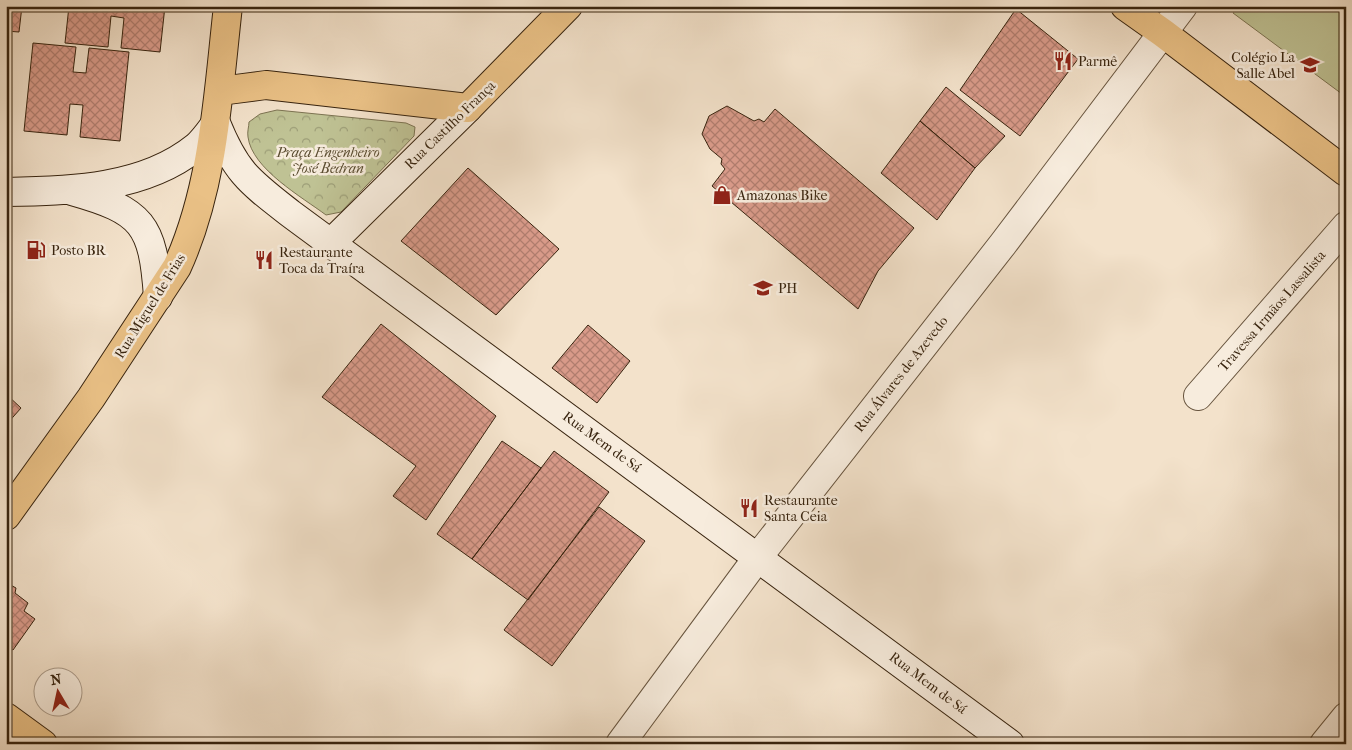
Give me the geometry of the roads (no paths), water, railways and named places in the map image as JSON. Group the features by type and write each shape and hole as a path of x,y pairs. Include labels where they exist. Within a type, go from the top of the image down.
{"main road":[{"name":"Rua Miguel de Frias","path":"6,516 92,398 177,268 187,245 203,188 216,123 228,6"},
{"name":"Rua Castilho França","path":"331,243 568,6"},
{"path":"1125,6 1346,172"},
{"name":"Rua Álvares de Azevedo","path":"620,744 758,557 1003,244 1183,6"},
{"path":"220,91 243,87 275,86 468,108"},
{"path":"6,192 71,191 134,178 178,160 198,145 216,123"},
{"name":"Rua Mem de Sá","path":"216,123 228,154 241,173 331,243 1010,744"},
{"path":"71,191 122,208 137,219 147,232 152,247 158,297"},
{"name":"Travessa Irmãos Lassalista","path":"1198,396 1346,226"},
{"path":"6,717 43,744"},
{"path":"1324,744 1346,717"}],"place":[{"name":"Parmê","path":"1063,61"},
{"name":"Colégio La Salle Abel","path":"1310,65"},
{"name":"Amazonas Bike","path":"722,195"},
{"name":"Posto BR","path":"36,250"},
{"name":"Restaurante Toca da Traíra","path":"264,260"},
{"name":"PH","path":"763,288"},
{"name":"Restaurante Santa Ceia","path":"749,508"}],"park label":[{"name":"Praça Engenheiro José Bedran","path":"328,160"}]}
